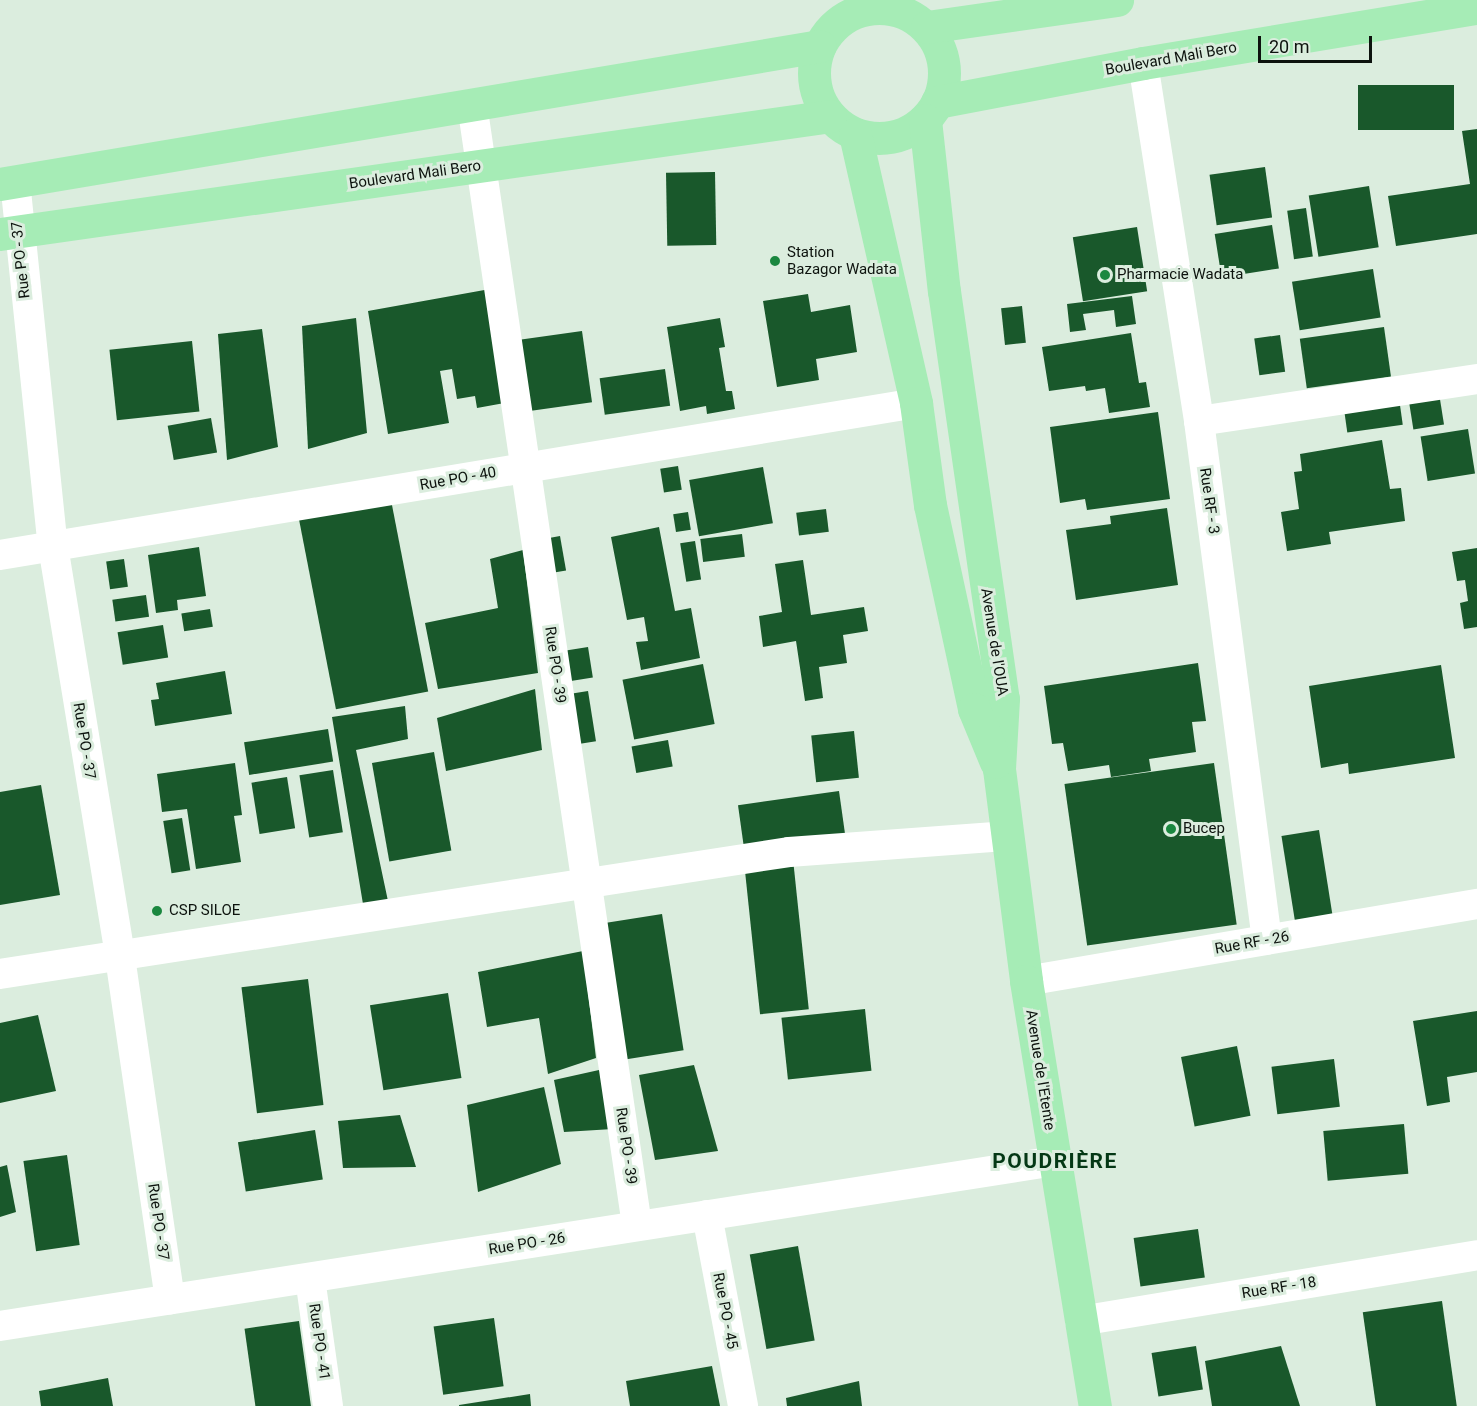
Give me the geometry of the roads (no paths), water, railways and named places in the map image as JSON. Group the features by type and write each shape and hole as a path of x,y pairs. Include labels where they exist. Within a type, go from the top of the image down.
{"main road":[{"path":"7,182 472,104 829,23 870,8 910,12 1117,0"},
{"name":"Boulevard Mali Bero","path":"931,111 1143,63 1477,8"},
{"path":"829,23 813,76 821,104 842,125 884,138 913,129 931,111 945,72 943,57 910,12"},
{"name":"Avenue de l'OUA","path":"931,111 974,509 1003,699 999,769"},
{"name":"Boulevard Mali Bero","path":"9,232 481,166 842,125"},
{"name":"Avenue de l'OUA","path":"842,125 916,403 930,505 974,709 999,769"},
{"name":"Avenue de l'Etente","path":"999,769 1026,981 1095,1406"}],"street":[{"name":"Rue RF - 3","path":"1143,63 1199,421 1267,940"},
{"name":"Rue PO - 39","path":"472,104 638,1226"},
{"name":"Rue PO - 37","path":"7,182 9,232 53,546 120,957 170,1299"},
{"path":"1199,421 1477,379"},
{"name":"Rue PO - 40","path":"0,555 916,403"},
{"path":"0,974 789,852 1008,836"},
{"name":"Rue RF - 26","path":"1026,981 1477,904"},
{"name":"Rue PO - 26","path":"0,1326 1055,1161"},
{"name":"Rue PO - 45","path":"707,1215 743,1406"},
{"name":"Rue RF - 18","path":"1080,1321 1477,1255"},
{"name":"Rue PO - 41","path":"310,1278 328,1406"}],"place":[{"name":"Station Bazagor Wadata","path":"775,261"},
{"name":"Pharmacie Wadata","path":"1105,275"},
{"name":"Bucep","path":"1171,829"},
{"name":"CSP SILOE","path":"157,911"}],"district":[{"name":"POUDRIÈRE","path":"1055,1161"}]}
